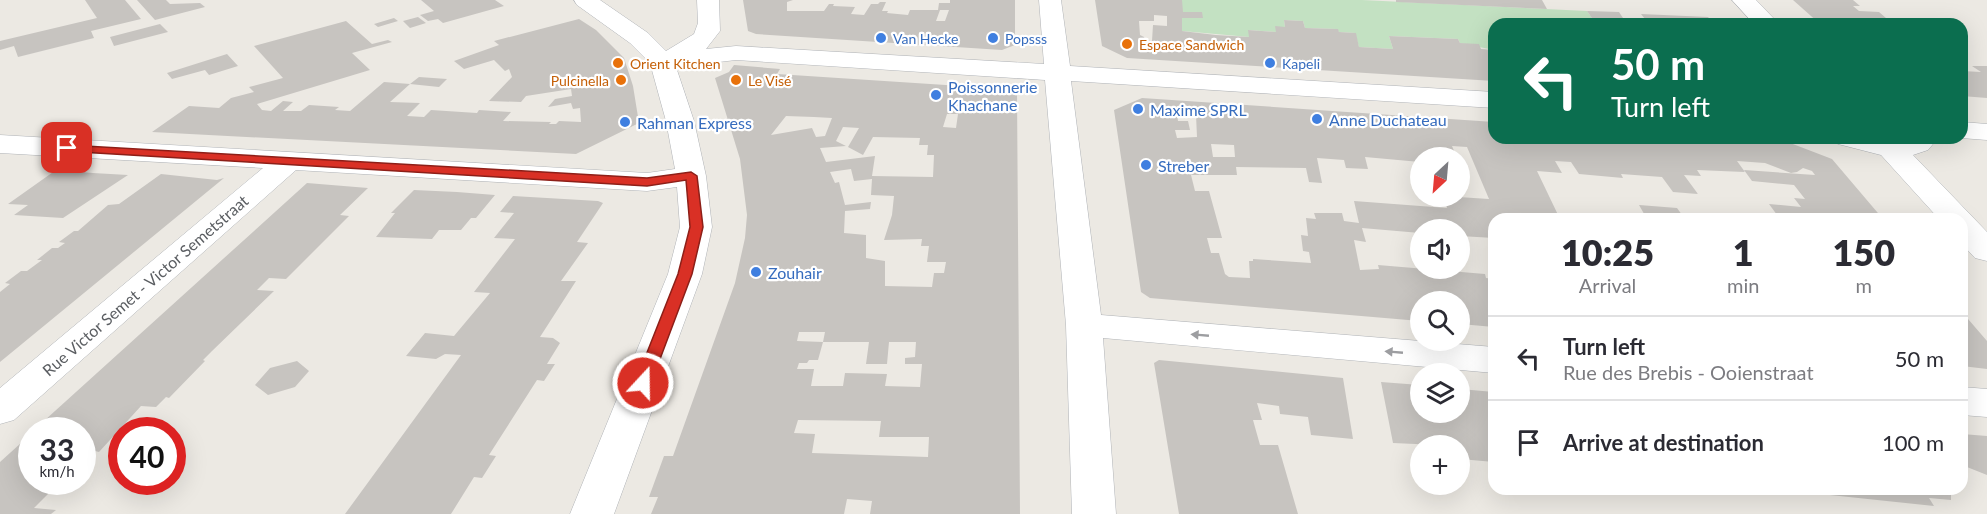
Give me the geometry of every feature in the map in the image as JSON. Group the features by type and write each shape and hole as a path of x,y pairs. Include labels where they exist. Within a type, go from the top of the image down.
{"street":[{"path":"585,0 639,38 662,62 678,112 691,176 696,227 685,274 592,514"},
{"path":"662,62 704,38 711,24 708,0"},
{"path":"1050,0 1084,325 1095,514"},
{"path":"1743,0 1761,18"},
{"path":"662,62 736,52 1488,100"},
{"path":"1968,130 1987,132"},
{"path":"0,144 647,182 691,176"},
{"path":"1875,144 1889,147 1918,144"},
{"path":"1889,147 1950,213"},
{"name":"Rue Victor Semet - Victor Semetstraat","path":"0,410 290,160"},
{"path":"1968,231 1987,251"},
{"path":"1084,325 1488,359"},
{"path":"1968,401 1987,403"}],"green space":[{"path":"1182,0 1362,0 1587,11 1592,18 1488,18 1488,49 1460,43 1458,39 1389,36 1393,49 1359,47 1355,33 1339,32 1337,29 1305,28 1303,21 1284,20 1285,27 1276,32 1249,30 1249,37 1182,31"}],"building":[{"path":"85,0 125,0 141,19 91,31 94,38 18,57 14,46 0,50 0,41 97,18"},
{"path":"137,0 166,0 170,4 200,3 205,7 155,20"},
{"path":"421,0 495,0 504,6 443,23 438,19 428,21 420,15 434,11"},
{"path":"743,0 793,0 787,2 787,11 824,11 829,4 834,4 833,6 855,7 851,14 864,15 871,4 886,2 882,11 908,15 910,10 938,10 939,3 950,3 950,0 1015,0 1015,45 1002,50 756,34 748,31","holes":["940,10 949,10 945,21 936,21"]},
{"path":"1095,0 1182,0 1183,12 1202,12 1203,18 1182,18 1182,31 1216,35 1249,37 1248,30 1276,32 1275,26 1285,27 1284,20 1303,21 1305,28 1338,29 1339,32 1356,33 1359,47 1393,49 1389,36 1458,39 1460,43 1479,44 1481,49 1488,50 1488,81 1127,58 1102,46","holes":["1154,15 1167,16 1167,26 1153,25 1152,41 1145,40 1140,35 1139,21 1154,21"]},
{"path":"1396,0 1542,0 1547,9 1396,2"},
{"path":"1793,0 1853,0 1860,6 1853,6 1859,11 1879,12 1886,18 1813,18"},
{"path":"1587,11 1619,12 1623,18 1592,18"},
{"path":"1641,14 1709,18 1644,18"},
{"path":"418,17 426,23 410,28 403,21"},
{"path":"394,18 398,21 378,27 374,24"},
{"path":"579,19 596,30 624,58 633,86 639,123 576,154 152,132 189,106 219,108 231,98 254,92 249,87 283,78 254,46 346,21 372,44 388,40 392,42 352,53 370,70 257,104 262,110 271,111 283,101 293,102 283,111 301,111 309,105 339,107 335,110 350,111 384,82 410,84 390,102 420,103 407,116 424,117 431,110 477,113 479,110 511,112 503,121 551,122 549,124 556,124 559,121 581,122 580,108 573,109 571,103 548,107 555,99 572,96 571,89 526,96 521,102 489,101 512,77 509,69 505,71 494,60 464,69 454,61 499,45 494,41"},
{"path":"160,24 168,32 114,46 110,37"},
{"path":"227,54 238,66 209,75 205,70 172,79 167,73"},
{"path":"734,65 780,69 777,74 1007,89 1017,94 1020,514 870,514 872,501 847,499 844,514 651,514 658,497 649,497 664,456 673,456 735,283 745,238 747,215 740,159 715,78 729,72","holes":["947,114 958,114 956,128 943,127","786,116 832,118 825,136 816,137 812,128 771,135","843,127 859,128 848,147 863,155 873,137 920,138 919,145 928,145 927,155 934,155 933,177 872,176 875,156 826,162 820,148 846,146 836,141","851,169 854,181 872,179 871,195 894,196 892,215 884,240 922,239 921,246 929,246 927,262 946,262 944,273 934,273 932,287 885,286 885,261 866,258 866,235 844,233 845,211 870,209 871,202 845,205 839,182 835,183 830,172","799,332 825,332 823,342 797,341","823,342 869,342 866,364 887,364 889,342 916,342 915,357 905,358 905,364 922,364 920,387 885,386 887,374 845,373 843,386 811,386 814,369 797,369 799,363 818,360","798,420 881,421 879,437 929,437 928,457 812,453 815,434 794,433"]},
{"path":"1972,66 1987,66 1987,98 1968,96 1968,71 1981,72"},
{"path":"419,77 447,79 439,87 410,84"},
{"path":"1142,98 1488,122 1488,144 1793,144 1832,159 1878,213 1776,213 1769,204 1801,207 1794,198 1805,199 1794,185 1752,181 1744,170 1815,175 1812,171 1803,168 1791,173 1765,163 1737,161 1745,172 1697,170 1701,176 1684,175 1698,194 1673,192 1662,177 1621,174 1623,178 1579,174 1571,162 1555,161 1562,173 1537,171 1557,213 1488,213 1488,238 1470,237 1470,219 1410,219 1410,232 1362,228 1366,242 1354,240 1360,270 1379,269 1378,265 1410,268 1410,279 1470,279 1470,273 1485,274 1488,278 1488,326 1470,325 1470,291 1410,291 1410,320 1150,298 1141,292 1114,110","holes":["1177,114 1196,115 1197,137 1177,138 1175,130 1190,130 1188,121 1178,121","1211,144 1234,145 1235,157 1213,157","1410,147 1470,147 1470,154 1489,199 1470,198 1470,207 1447,208 1354,201 1359,223 1344,221 1342,213 1314,213 1316,219 1306,218 1308,236 1301,235 1303,251 1309,252 1311,263 1253,259 1249,261 1250,278 1229,277 1225,274 1219,253 1211,253 1207,238 1222,238 1209,191 1195,191 1191,175 1237,175 1236,167 1306,168 1309,182 1322,183 1317,158 1344,160 1346,168 1368,169 1365,157 1410,161"]},
{"path":"56,170 128,175 63,218 14,215 28,205 8,204"},
{"path":"161,174 217,180 224,178 0,362 0,292 10,284 5,283 42,260 37,260 52,248 58,248 65,243 59,242 74,231 78,231 108,205 119,204"},
{"path":"307,183 368,188 340,215 349,216 286,279 269,278 257,290 274,291 203,360 205,361 169,398 166,397 156,407 141,406 131,417 108,417 108,442 99,452 96,451 96,417 48,417"},
{"path":"414,190 495,195 476,218 471,218 461,230 439,230 432,239 376,237 395,213 391,213"},
{"path":"513,196 603,203 577,242 588,243 561,281 576,281 540,337 553,338 560,343 547,364 555,364 544,381 537,380 489,455 496,456 482,478 474,477 451,514 345,514 461,355 445,354 436,359 406,356 425,333 454,336 490,293 474,292 515,239 494,238 514,213 500,212"},
{"path":"1639,205 1677,208 1681,213 1644,213"},
{"path":"1968,319 1987,341 1987,369 1968,367"},
{"path":"1159,360 1343,378 1353,439 1311,435 1308,417 1280,414 1279,406 1257,403 1262,420 1253,420 1260,445 1278,445 1298,514 1179,514 1154,363"},
{"path":"297,361 309,371 295,387 268,395 255,385 270,368"},
{"path":"1381,382 1410,384 1410,423 1470,423 1470,390 1488,391 1488,461 1470,460 1470,435 1410,435 1410,444 1393,443"},
{"path":"1968,434 1987,436 1987,475 1968,467"},
{"path":"18,446 18,495 47,495 34,508 56,510 51,514 0,514 0,462"},
{"path":"1830,495 1951,495 1951,500 1929,498 1934,506"}],"place":[{"name":"Van Hecke","path":"881,38"},
{"name":"Popsss","path":"993,38"},
{"name":"Espace Sandwich","path":"1127,44"},
{"name":"Orient Kitchen","path":"618,63"},
{"name":"Kapeli","path":"1270,63"},
{"name":"Pulcinella","path":"621,80"},
{"name":"Le Visé","path":"736,80"},
{"name":"Poissonnerie Khachane","path":"936,95"},
{"name":"Maxime SPRL","path":"1138,109"},
{"name":"Anne Duchateau","path":"1317,119"},
{"name":"Rahman Express","path":"625,122"},
{"name":"Streber","path":"1146,165"},
{"name":"Zouhair","path":"756,272"}],"route":[{"path":"67,148 647,182 691,176 696,227 685,274 643,383"}]}
